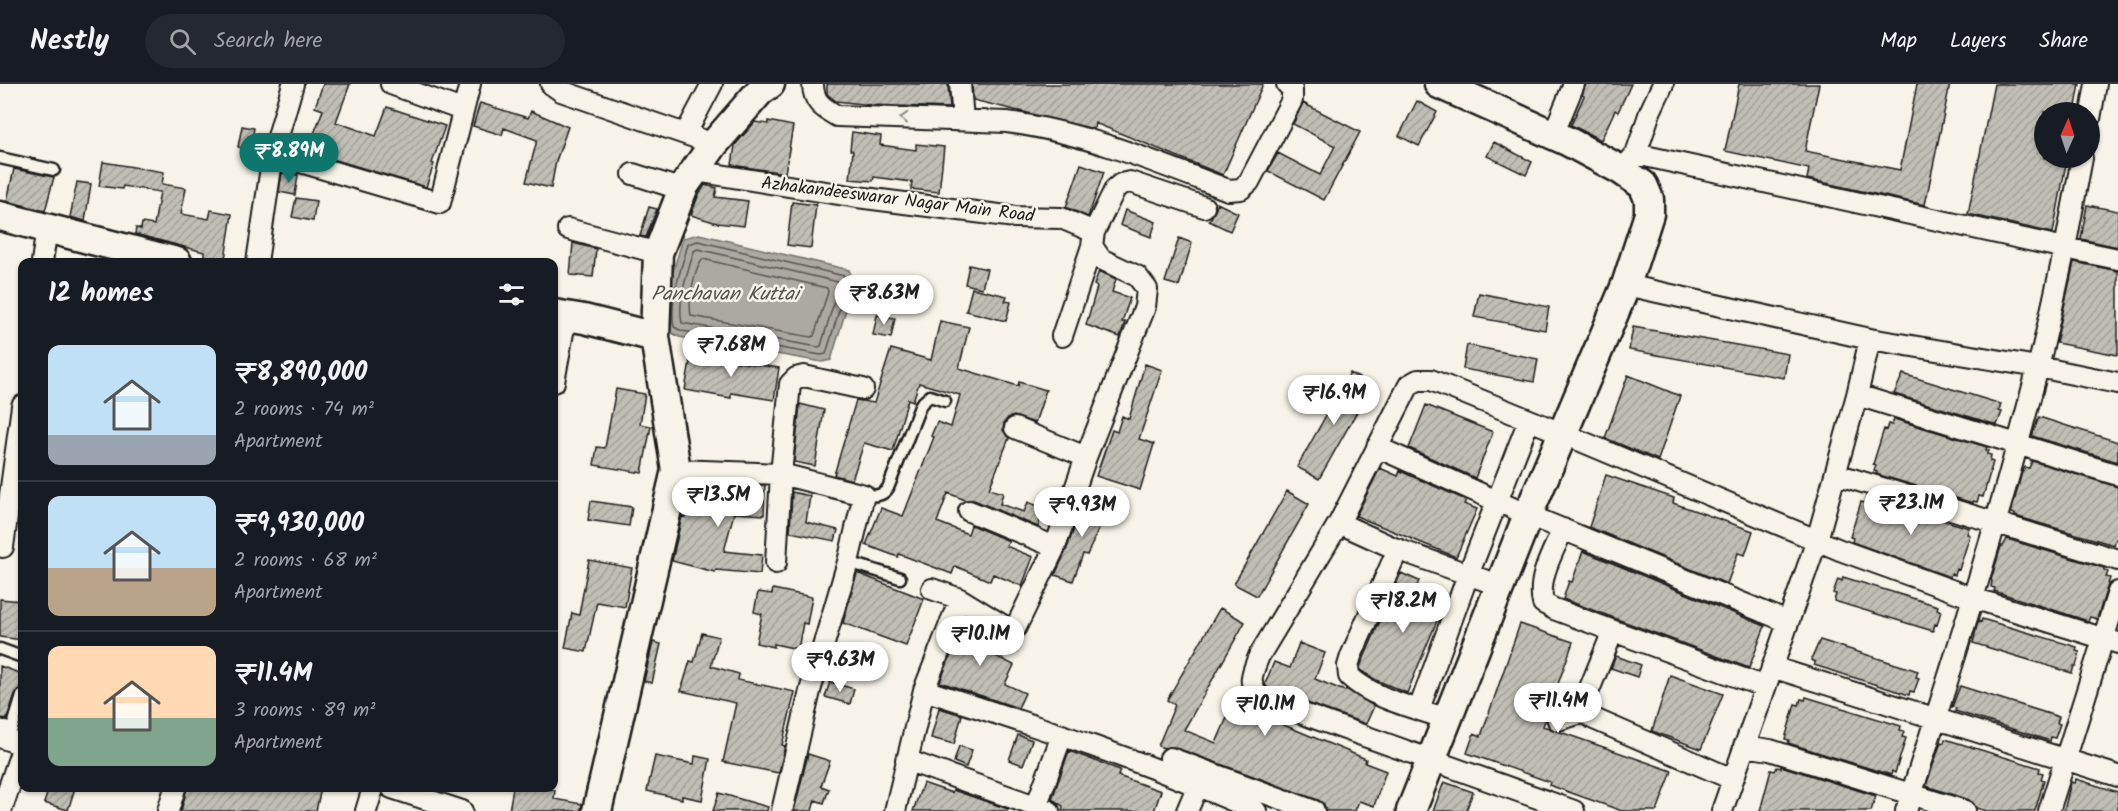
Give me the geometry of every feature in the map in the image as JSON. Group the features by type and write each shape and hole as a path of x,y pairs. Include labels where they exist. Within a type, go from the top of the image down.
{"street":[{"path":"258,258 273,154 293,84"},
{"path":"391,84 462,110"},
{"path":"273,154 440,203 462,110 471,84"},
{"path":"551,84 561,91 714,144"},
{"path":"686,133 712,84"},
{"path":"597,811 676,470 655,337 658,253 689,180 714,144 760,91 770,84"},
{"path":"813,84 813,91 820,106 837,116 1007,122 1031,125 1135,154 1228,190 1241,189 1249,182 1292,100 1292,89 1287,84"},
{"path":"960,84 963,120"},
{"path":"1439,84 1553,135 1629,162 2118,259"},
{"path":"1553,135 1574,84"},
{"path":"1629,162 1664,84"},
{"path":"2093,102 2096,84"},
{"path":"1411,811 1528,515 1626,285 1649,214 1649,199 1629,162"},
{"path":"1909,803 1973,598 2038,367 2080,168"},
{"name":"Azhakandeeswarar Nagar Main Road","path":"633,174 925,205 1015,217 1061,218 1093,239 1101,259 1137,276 1147,289 1145,307 1086,457 1055,548 1012,631 960,599"},
{"path":"1062,336 1093,239 1115,189 1121,184 1130,182 1204,207"},
{"path":"0,216 162,258"},
{"path":"43,258 47,228"},
{"path":"568,229 658,253"},
{"path":"1626,285 1870,339 2118,383"},
{"path":"558,337 560,315 655,337"},
{"path":"1722,811 1817,540 1870,339"},
{"path":"776,562 781,474 790,384 796,378 804,376 863,389"},
{"path":"1574,811 1261,699 1252,689 1251,675 1259,656 1339,523 1409,385 1418,381 1431,380 1840,550 1973,598 2111,640"},
{"path":"1857,395 2118,475"},
{"path":"1419,709 1468,574 1529,420"},
{"path":"1015,428 1086,457"},
{"path":"3,547 18,436"},
{"path":"1377,447 1528,515 1788,622"},
{"path":"676,470 781,474 864,495 848,562 810,691 782,811"},
{"path":"1836,474 2118,560"},
{"path":"969,511 1055,548"},
{"path":"1339,523 1398,549 1501,586"},
{"path":"1563,529 1545,571 1540,592 1543,603 1765,687"},
{"path":"1398,549 1351,656 1348,666 1349,676 1358,685 1374,693 1447,719"},
{"path":"895,811 924,690 960,599 932,589"},
{"path":"2049,811 2065,759 2111,640 2118,592"},
{"path":"1585,712 1585,700 1613,631"},
{"path":"1772,667 2118,776"},
{"path":"924,690 1062,735 1198,784 1256,811"},
{"path":"1558,720 1585,712"},
{"path":"1585,712 1594,719 1732,779"},
{"path":"906,760 1042,809 1062,735"},
{"path":"0,737 18,745"},
{"path":"1744,746 1770,750 1909,803 1965,811"},
{"path":"1170,758 1314,811"},
{"path":"1,811 18,759"},
{"path":"1187,811 1198,784"},
{"path":"168,811 174,792"},
{"path":"366,811 372,792"},
{"path":"405,792 462,811"}],"lane":[{"path":"0,158 54,170"},
{"path":"864,495 877,496 885,493 921,404 930,396 945,400"},
{"path":"848,562 900,578"},
{"path":"0,649 18,656"},
{"path":"0,725 12,729 18,709"}],"water":[{"name":"Panchavan Kuttai","path":"699,234 849,270 854,283 831,360 822,362 679,337 667,330 673,272 683,238"}],"building":[{"path":"323,84 350,84 336,122 376,136 387,107 445,126 426,187 309,152 323,110 315,107"},
{"path":"827,84 948,84 950,108 871,105 836,101 827,94"},
{"path":"972,84 1263,84 1223,175 1095,123 1094,129 973,100"},
{"path":"1586,84 1631,84 1618,112 1615,110 1601,140 1571,125 1584,96 1582,95"},
{"path":"1739,84 1819,84 1805,151 1900,170 1917,84 1950,84 1925,205 1807,179 1809,169 1725,151"},
{"path":"1994,84 2080,84 2077,102 2034,102 2034,168 2065,168 2053,233 1968,214"},
{"path":"1417,101 1437,112 1419,146 1399,136"},
{"path":"480,103 528,118 531,111 568,127 556,161 551,188 526,182 537,140 504,128 502,135 473,126"},
{"path":"1303,103 1360,132 1324,200 1268,171 1278,153 1320,175 1335,146 1293,124"},
{"path":"768,121 793,126 785,173 732,165 735,145 755,122 768,124"},
{"path":"242,126 254,128 250,149 238,147"},
{"path":"852,132 881,136 880,145 916,150 916,144 944,147 939,192 911,189 912,182 874,177 873,181 850,179 853,151 850,150"},
{"path":"1494,142 1532,162 1526,175 1487,156"},
{"path":"103,162 164,172 162,184 186,188 181,214 209,219 211,210 232,214 225,258 204,256 204,252 135,234 136,228 141,229 142,223 154,225 160,192 123,186 122,189 99,186"},
{"path":"1081,164 1104,172 1088,217 1066,207"},
{"path":"14,169 54,177 45,211 7,201"},
{"path":"282,173 298,175 295,195 279,192"},
{"path":"77,182 91,184 85,221 70,217"},
{"path":"705,185 717,188 715,197 748,201 744,226 717,223 691,215"},
{"path":"296,198 316,201 313,221 292,217"},
{"path":"792,202 816,205 811,248 787,245"},
{"path":"1217,203 1238,213 1230,231 1209,221"},
{"path":"2087,205 2118,211 2118,247 2081,239"},
{"path":"649,207 657,209 646,237 640,236"},
{"path":"1125,210 1156,222 1151,237 1120,225"},
{"path":"1179,238 1192,243 1179,286 1165,282"},
{"path":"573,243 596,249 593,277 570,275"},
{"path":"2074,262 2118,271 2118,355 2056,343"},
{"path":"969,265 987,269 982,288 965,284"},
{"path":"1099,271 1116,279 1112,292 1130,298 1120,337 1086,325 1097,287 1094,285"},
{"path":"972,288 1007,296 1005,301 1011,302 1006,321 966,311"},
{"path":"1479,293 1549,307 1545,330 1474,317"},
{"path":"877,315 895,318 891,338 873,335"},
{"path":"940,321 969,327 959,368 1018,386 1019,382 1046,390 1035,423 1014,416 1008,418 1004,423 1003,430 1009,438 989,489 1003,493 1000,504 1024,512 1028,502 1045,509 1038,527 974,500 965,500 948,493 937,522 968,534 971,525 1009,541 1006,546 1033,557 1022,586 993,574 990,581 955,566 952,574 899,554 898,557 866,545 881,508 903,516 934,437 931,436 937,422 951,427 960,395 919,383 913,401 908,399 893,451 864,443 852,480 834,475 856,400 874,403 891,349 931,360"},
{"path":"1633,327 1788,354 1784,378 1629,350"},
{"path":"1467,345 1538,359 1534,382 1463,369"},
{"path":"691,355 779,368 774,400 731,393 731,398 685,390"},
{"path":"1145,364 1162,370 1139,439 1154,444 1140,490 1096,476 1112,430 1117,432 1122,416 1129,419"},
{"path":"1350,373 1372,385 1319,479 1297,467"},
{"path":"1903,374 2001,404 1999,411 2002,412 1997,425 1894,394"},
{"path":"1628,375 1680,396 1658,460 1605,438"},
{"path":"616,389 645,394 640,424 651,426 642,473 594,465 597,447 605,448"},
{"path":"800,404 824,410 815,466 794,462"},
{"path":"1426,405 1493,432 1475,478 1409,448"},
{"path":"2039,417 2118,442 2118,462 2032,436"},
{"path":"1894,419 1987,447 1986,450 1989,451 1987,454 1991,455 1990,461 1993,462 1983,497 1979,496 1977,502 1973,501 1973,503 1876,474 1877,472 1874,471 1876,465 1873,464 1884,429 1886,430 1888,424 1892,425"},
{"path":"2032,461 2118,487 2118,539 2114,545 2011,513 2022,472 2025,467 2029,468"},
{"path":"1380,468 1398,476 1400,471 1466,500 1464,504 1477,509 1456,557 1356,516"},
{"path":"1606,475 1674,498 1673,503 1753,531 1745,555 1738,553 1727,584 1589,527"},
{"path":"715,483 765,485 764,515 734,513 724,551 762,555 760,574 716,570 715,572 672,561 682,516 685,517 688,491 714,494"},
{"path":"1287,491 1309,504 1257,596 1234,584"},
{"path":"792,492 810,496 806,522 838,530 835,541 790,532"},
{"path":"1866,497 1969,528 1967,534 1970,535 1959,570 1957,569 1955,575 1951,574 1950,577 1852,542 1853,538 1850,537 1861,502 1864,503"},
{"path":"1085,498 1109,506 1087,555 1083,554 1073,581 1055,575"},
{"path":"591,501 632,507 629,526 588,520"},
{"path":"2007,539 2104,568 2108,572 2106,577 2110,578 2097,619 2090,617 2088,621 1994,591 1995,588 1991,587 1991,580 2001,546"},
{"path":"1583,551 1765,626 1749,668 1563,599"},
{"path":"589,560 632,568 625,607 597,602 586,652 565,648 572,613 579,615"},
{"path":"857,573 924,599 906,646 843,623"},
{"path":"1401,573 1419,581 1417,586 1446,599 1407,693 1376,680 1360,670"},
{"path":"1843,577 1938,606 1937,609 1941,611 1937,625 1935,624 1933,631 1834,601 1836,594 1833,593 1838,579 1842,581"},
{"path":"773,589 812,597 807,624 803,623 798,649 756,643 762,614 754,612 758,592 772,594"},
{"path":"0,599 18,601 18,639 0,637"},
{"path":"1220,608 1245,622 1184,730 1216,743 1233,704 1366,759 1365,763 1386,771 1374,806 1359,801 1355,811 1326,811 1324,804 1318,800 1174,747 1158,746 1175,705 1167,700"},
{"path":"1982,619 2077,647 2076,651 2080,652 2076,666 2072,673 1973,643 1978,621 1981,622"},
{"path":"965,620 1001,638 993,655 1014,665 1005,684 1025,693 1018,708 940,682"},
{"path":"1520,624 1573,642 1543,726 1672,771 1657,811 1622,811 1549,785 1550,782 1467,753 1474,733 1481,736"},
{"path":"702,633 719,637 711,666 739,674 738,680 795,692 782,745 785,746 779,773 723,762 736,703 681,691 690,661 694,662"},
{"path":"1820,640 1918,671 1916,677 1919,678 1914,692 1910,691 1909,695 1814,665 1815,662 1811,660"},
{"path":"653,642 661,644 652,683 644,681"},
{"path":"1299,643 1325,653 1315,679 1345,691 1346,689 1374,706 1366,724 1268,689 1265,684 1274,662 1290,668"},
{"path":"1616,656 1641,665 1637,677 1611,668"},
{"path":"0,666 18,673 18,691 7,719 0,718"},
{"path":"1670,675 1723,694 1701,749 1652,731"},
{"path":"830,682 854,689 850,704 825,697"},
{"path":"1960,686 2059,717 2057,723 2060,724 2055,738 2051,737 2050,741 1955,711 1956,708 1952,707"},
{"path":"1806,697 1901,726 1900,730 1904,731 1902,737 1906,738 1895,773 1892,771 1891,775 1788,743 1789,740 1785,739 1795,704 1799,705 1801,699 1805,700"},
{"path":"939,708 962,715 954,744 931,738"},
{"path":"1018,735 1032,740 1023,765 1009,760"},
{"path":"1945,739 2040,768 2039,772 2043,773 2041,779 2044,780 2035,811 1987,811 1976,808 1969,800 1926,786 1941,742 1944,743"},
{"path":"959,746 972,750 966,767 954,762"},
{"path":"1069,751 1120,770 1118,776 1161,791 1154,811 1062,811 1063,806 1052,799"},
{"path":"808,754 830,761 821,786 829,789 824,803 815,800 812,811 794,811"},
{"path":"655,756 694,764 695,756 710,759 702,800 682,796 682,799 647,791"},
{"path":"1781,766 1876,796 1871,811 1760,811 1771,770 1775,771"},
{"path":"2076,779 2118,792 2118,811 2064,811 2071,782 2075,783"},
{"path":"1444,782 1473,792 1466,811 1433,811"},
{"path":"923,783 952,793 953,790 1008,809 1007,811 913,811"},
{"path":"48,792 74,792 68,810 44,803"},
{"path":"186,792 320,792 316,811 181,811"},
{"path":"512,792 555,792 554,799 582,804 581,811 509,811"},
{"path":"719,793 768,807 767,811 713,811"}]}
